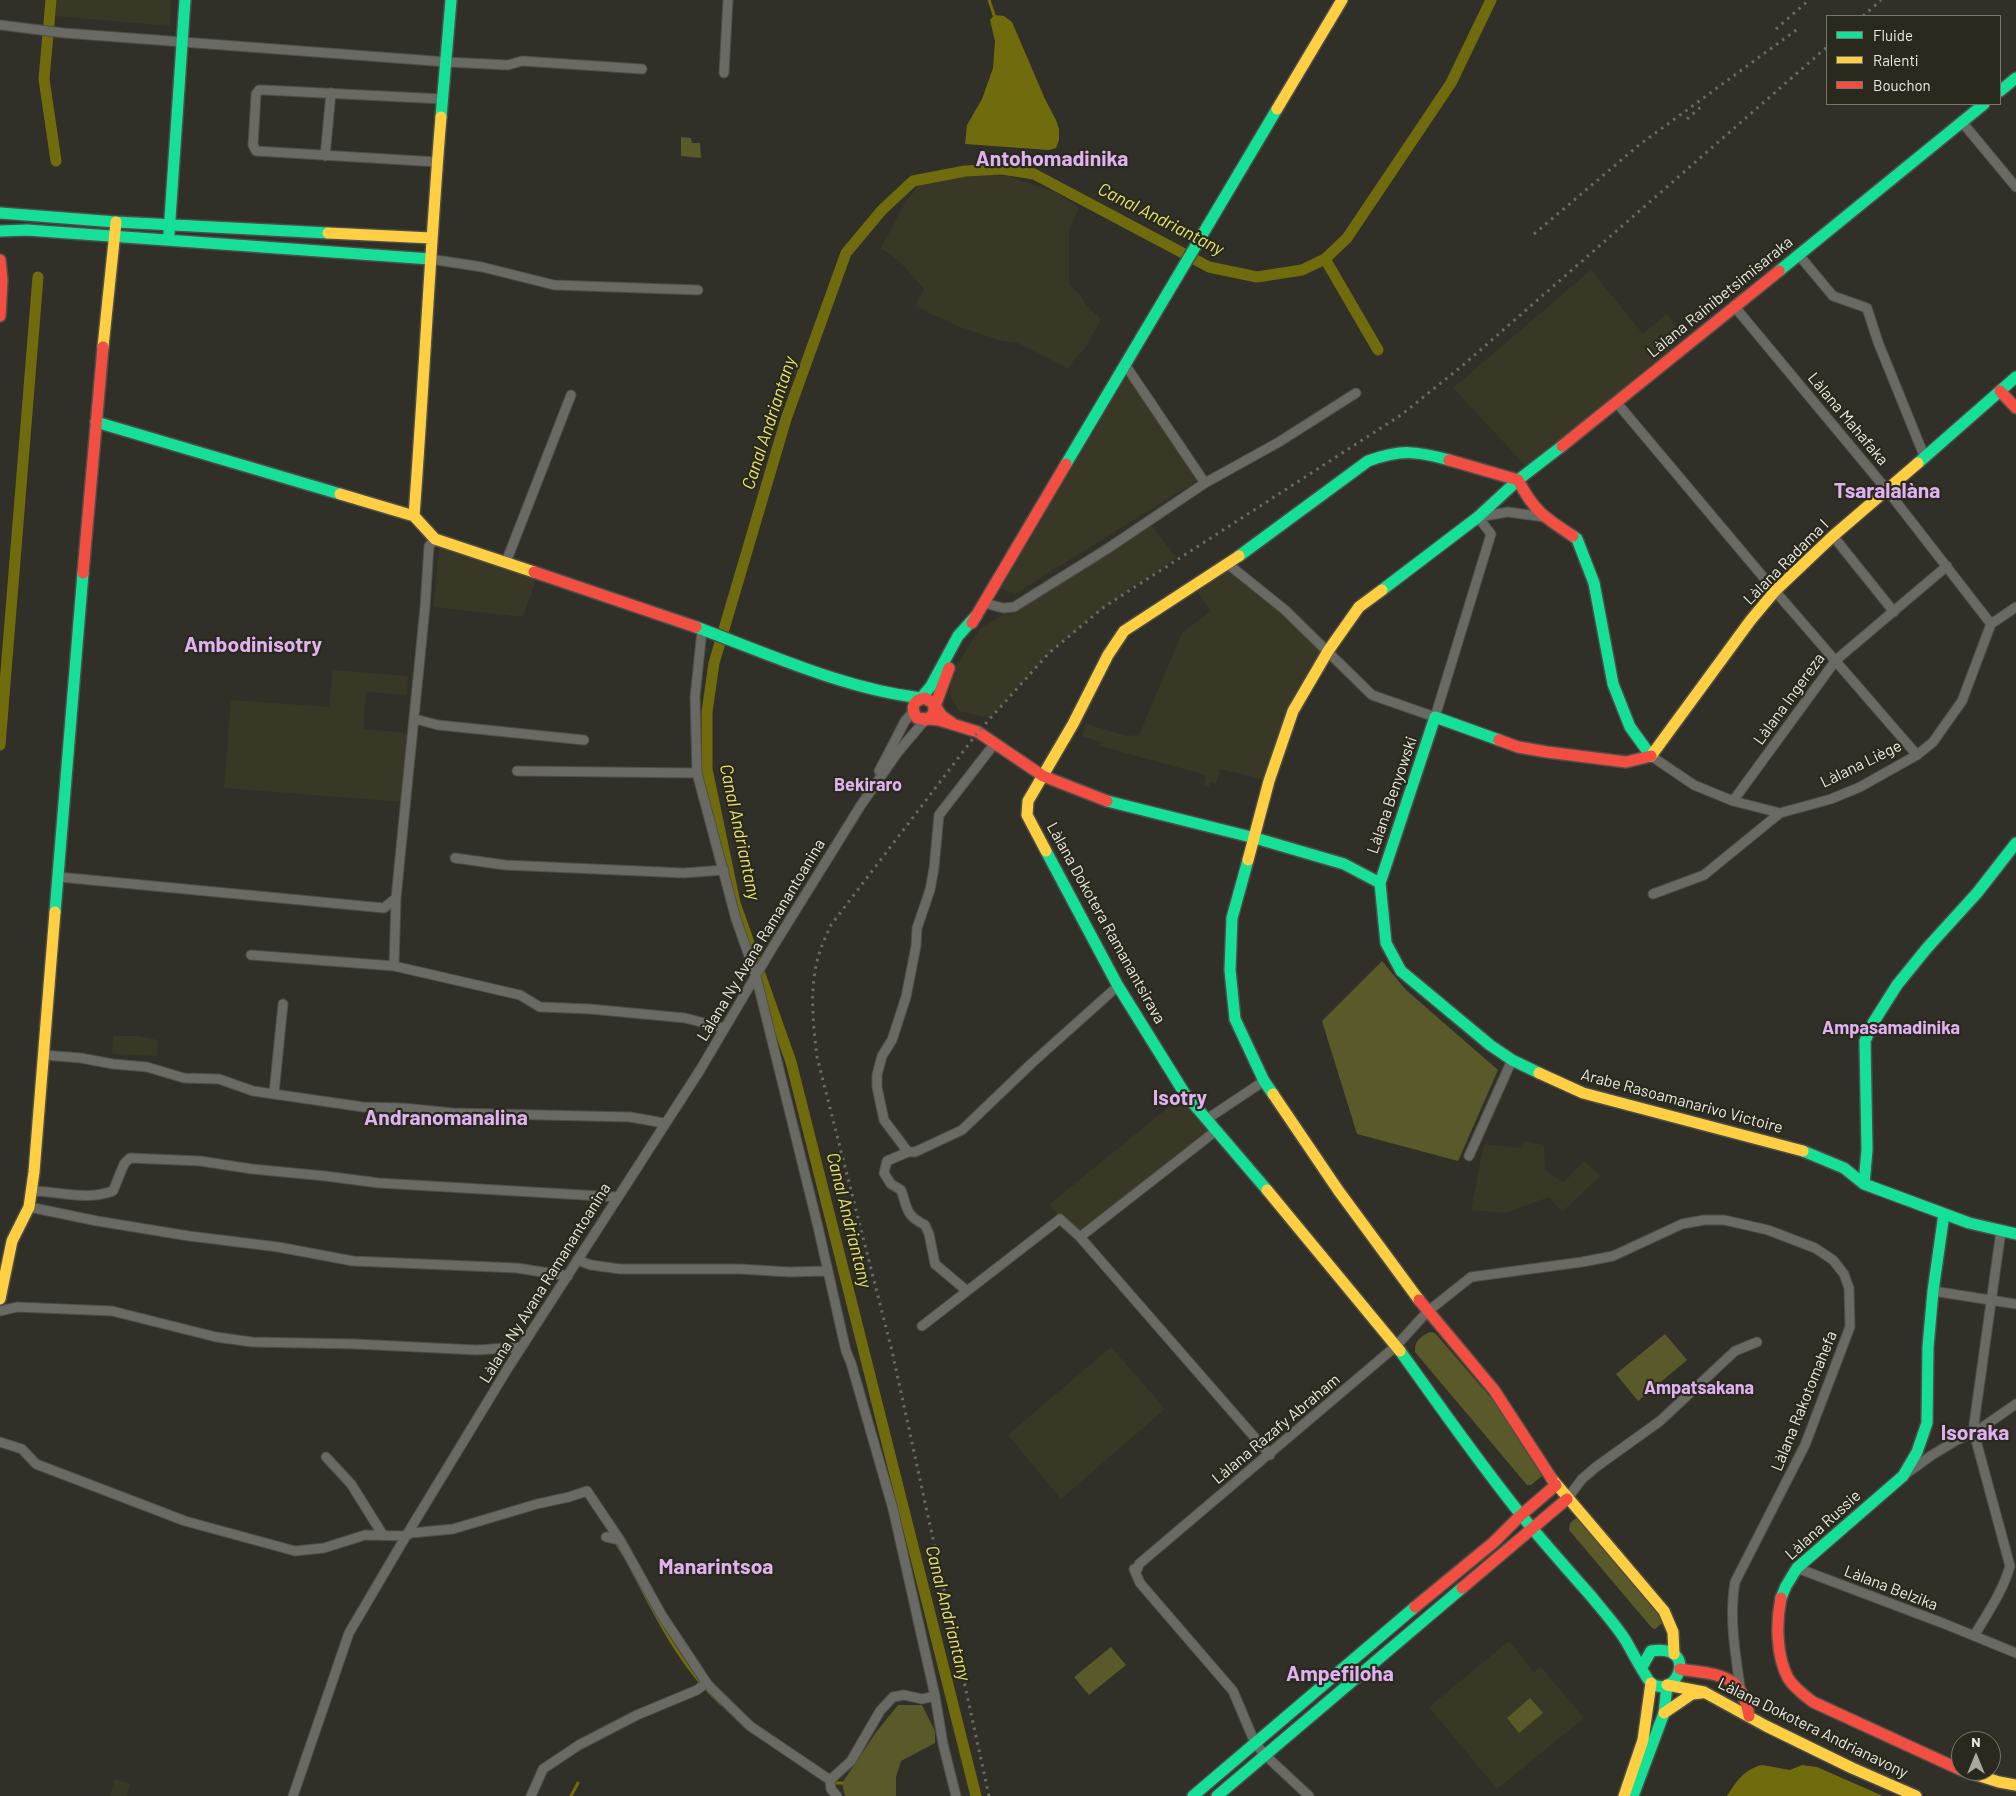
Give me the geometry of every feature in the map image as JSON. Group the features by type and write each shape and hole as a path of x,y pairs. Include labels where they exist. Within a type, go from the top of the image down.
{"street":[{"path":"169,241 185,0"},
{"path":"414,516 426,357 431,238 451,0"},
{"path":"724,73 728,0"},
{"path":"861,804 898,752 925,720 932,717 951,663 976,616 1180,276 1198,240 1342,0"},
{"path":"0,25 64,33 447,62 508,65 522,61 642,69"},
{"path":"2001,90 2016,78"},
{"path":"438,162 254,150 256,94 259,90 264,90 443,99"},
{"path":"326,156 331,94"},
{"name":"Làlana Rainibetsimisaraka","path":"1674,1654 1673,1632 1664,1611 1556,1485 1494,1390 1427,1312 1338,1190 1264,1081 1235,1019 1230,970 1232,918 1269,782 1293,711 1328,651 1360,607 1478,517 1518,480 1616,403 1983,105"},
{"path":"1962,122 2016,187"},
{"path":"0,213 170,226 431,238"},
{"path":"0,1299 12,1241 29,1207 31,1191 96,422 116,222"},
{"path":"0,231 27,230 430,259 482,267 554,285 698,290"},
{"path":"1798,254 1833,296 1867,308 1878,342 1925,458"},
{"path":"0,260 2,280 0,316"},
{"name":"Làlana Mahafaka","path":"1734,306 1887,490 1991,624"},
{"path":"1126,366 1205,483"},
{"name":"Làlana Radama I","path":"1651,756 1750,621 1776,591 1833,536 2016,377"},
{"path":"2000,391 2016,408"},
{"path":"984,603 1003,608 1014,607 1107,549 1205,483 1279,442 1356,393"},
{"path":"506,562 571,395"},
{"path":"1616,403 1917,755"},
{"path":"96,422 414,516 435,539 702,630 829,676 896,695 931,700 942,716 952,723"},
{"name":"Làlana Dokotera Ramanantsirava","path":"1518,480 1496,472 1420,452 1390,453 1368,461 1228,564 1124,631 1108,655 1073,724 1028,801 1027,815 1118,986 1185,1094 1396,1346 1521,1515 1620,1631 1642,1667"},
{"path":"1518,480 1529,501 1544,517 1577,539 1594,583 1613,684 1630,727 1651,756 1694,785 1733,801 1780,813"},
{"path":"1436,717 1491,534 1478,517 1508,512 1544,517"},
{"path":"1833,536 1894,612"},
{"path":"394,966 396,898 415,719 429,546 435,539"},
{"path":"1228,564 1285,610 1372,694 1518,747 1626,762 1651,756"},
{"name":"Làlana Ingereza","path":"1733,801 1836,660 1947,566"},
{"path":"1991,624 2016,607"},
{"path":"861,804 893,743 913,712 913,705 931,686 958,636 976,616"},
{"name":"Làlana Liège","path":"1780,813 1838,796 1860,787 1917,755 1933,742 1962,701 1991,624"},
{"path":"702,630 695,697 697,774 736,919 756,976 846,1351 893,1508 935,1696 943,1744 956,1796"},
{"path":"896,695 906,703 917,718 939,720 978,732 1044,776 1103,800 1255,838 1344,864 1380,883"},
{"name":"Làlana Benyowski","path":"1380,883 1436,717"},
{"path":"415,719 438,725 584,740"},
{"path":"908,1152 884,1120 877,1087 877,1075 882,1056 892,1040 906,997 916,946 917,928 930,890 934,868 939,815 995,743"},
{"path":"516,771 697,774"},
{"name":"Làlana Ny Avana Ramanantoanina","path":"293,1796 349,1633 521,1347 700,1070 861,804"},
{"path":"1653,894 1704,875 1780,813"},
{"path":"1864,1184 1867,1150 1865,1040 1869,1030 1898,986 1949,922 1972,899 2016,842"},
{"path":"455,858 505,865 684,873 724,870"},
{"path":"59,877 384,908 396,898"},
{"name":"Arabe Rasoamanarivo Victoire","path":"1380,883 1386,943 1401,971 1490,1045 1512,1060 1583,1093 1800,1150 1844,1168 1864,1184 1944,1214 2016,1234"},
{"path":"251,955 394,966 520,996 540,1007 590,1009 685,1018 724,1028"},
{"path":"967,1291 935,1264 930,1234 925,1225 908,1213 901,1190 891,1184 884,1173 887,1161 908,1152 915,1152 962,1130 1033,1062 1118,986"},
{"path":"274,1093 283,1004"},
{"path":"44,1055 148,1067 184,1078 219,1079 253,1091 363,1107 403,1108 453,1113 630,1117 664,1123"},
{"path":"1469,1156 1512,1060"},
{"path":"1207,1119 1264,1081"},
{"path":"1080,1237 1217,1130"},
{"path":"31,1191 86,1196 105,1194 113,1191 124,1164 130,1158 200,1161 379,1183 617,1196"},
{"path":"29,1207 97,1221 189,1236 278,1247 353,1261 517,1268 568,1276"},
{"name":"Làlana Russie","path":"1944,1214 1933,1291 1928,1347 1927,1423 1918,1452 1903,1476 1797,1568 1783,1593 1780,1609 1779,1652 1787,1676 1796,1688 1813,1702 1951,1765"},
{"path":"922,1326 1060,1219 1080,1237 1270,1454"},
{"name":"Làlana Rakotomahefa","path":"1427,1312 1471,1277 1613,1256 1682,1224 1704,1220 1724,1220 1768,1230 1815,1248 1833,1260 1844,1274 1849,1288 1850,1327 1805,1445 1735,1582 1732,1599 1736,1662 1740,1686"},
{"path":"1974,1636 1992,1607 2010,1566 1974,1433 1975,1406 2001,1231"},
{"path":"0,1238 12,1241"},
{"path":"0,1243 6,1244 9,1256"},
{"path":"578,1260 591,1265 620,1269 828,1271"},
{"path":"1933,1291 2016,1304"},
{"path":"0,1311 17,1307 112,1311 216,1337 252,1342 469,1349 521,1347"},
{"name":"Làlana Razafy Abraham","path":"1255,1743 1233,1692 1140,1583 1134,1569 1137,1570 1139,1564 1396,1346 1427,1312"},
{"path":"1217,1796 1533,1530 1567,1499 1582,1479 1596,1467 1660,1421 1735,1351 1756,1342"},
{"path":"1903,1476 1932,1454 1974,1433 2016,1404"},
{"path":"0,1442 22,1449 36,1464 185,1521 295,1551 324,1548 365,1536 406,1536 411,1533 452,1529 587,1491 620,1540 656,1614 706,1683 750,1726 833,1788 880,1711 894,1697 904,1695 922,1699 935,1696"},
{"path":"326,1457 351,1484 383,1535"},
{"path":"1193,1796 1432,1592 1494,1542 1521,1515 1556,1485"},
{"path":"606,1537 620,1540"},
{"name":"Làlana Belzika","path":"1797,1568 2016,1653"},
{"path":"1664,1648 1674,1654 1679,1661 1678,1677 1667,1685 1659,1686 1651,1683 1644,1676 1642,1667 1647,1656 1652,1651 1664,1648"},
{"path":"1726,1678 1736,1662"},
{"path":"1680,1669 1726,1678 1740,1686 1749,1704 1749,1716"},
{"path":"531,1796 542,1769 579,1745 637,1715 697,1690 706,1683"},
{"path":"1624,1796 1643,1740 1651,1683"},
{"path":"1633,1796 1664,1713 1667,1685"},
{"name":"Làlana Dokotera Andrianavony","path":"1667,1685 1704,1692 1852,1768 1916,1796"},
{"path":"1664,1713 1692,1694 1704,1692"},
{"path":"1255,1743 1265,1755 1309,1796"},
{"name":"Làlana Russie","path":"1996,1781 2016,1785"}],"shaded area":[{"path":"57,0 171,0 170,26 55,16"},
{"path":"994,15 1004,16 1012,22 1056,120 1059,129 1059,140 1056,148 1049,150 965,144 967,125 982,99 993,68 995,41 990,20"},
{"path":"681,137 691,138 692,143 700,143 701,158 681,156"},
{"path":"969,173 1007,176 1057,193 1079,208 1069,230 1069,284 1080,295 1087,306 1101,319 1086,347 1073,361 1069,369 1018,343 1002,341 957,326 915,306 924,289 900,262 881,248 905,203 919,185 948,176"},
{"path":"1591,270 1643,334 1666,314 1685,336 1528,468 1453,388"},
{"path":"1126,377 1150,402 1198,480 1015,594 1001,588"},
{"path":"1151,524 1176,558 1104,607 1049,653 990,718 959,711 950,694 952,672 980,629"},
{"path":"440,544 537,577 523,617 433,607"},
{"path":"1228,566 1323,648 1296,691 1262,779 1220,769 1217,781 1215,783 1210,782 1209,787 1204,785 1206,775 1100,746 1101,742 1082,736 1086,724 1127,736 1139,735 1182,633 1211,611 1198,592"},
{"path":"333,670 408,676 407,695 366,692 363,729 408,733 403,802 224,788 231,700 329,707"},
{"path":"1382,961 1406,990 1498,1070 1458,1161 1357,1134 1322,1021"},
{"path":"113,1036 137,1036 158,1040 157,1056 112,1054"},
{"name":"Isotry","path":"1182,1096 1213,1131 1078,1235 1056,1213 1050,1204"},
{"path":"1525,1141 1544,1145 1545,1170 1563,1183 1584,1161 1600,1176 1562,1212 1549,1197 1506,1213 1471,1210 1484,1144 1522,1148"},
{"path":"1430,1332 1435,1333 1549,1465 1548,1471 1531,1485 1527,1485 1415,1352 1419,1339"},
{"path":"1665,1334 1687,1360 1638,1401 1616,1374"},
{"path":"1111,1347 1165,1409 1061,1499 1008,1435"},
{"path":"1585,1511 1589,1512 1671,1609 1671,1616 1655,1629 1652,1628 1569,1530 1570,1523"},
{"path":"1509,1641 1534,1672 1541,1667 1584,1718 1497,1789 1429,1707"},
{"path":"1111,1647 1126,1665 1089,1695 1074,1677"},
{"path":"1530,1698 1543,1713 1519,1733 1507,1718"},
{"path":"898,1705 922,1705 935,1731 935,1743 901,1761 896,1777 896,1796 845,1796 842,1783 877,1731"},
{"path":"1762,1765 1790,1770 1802,1765 1817,1767 1883,1796 1727,1796 1745,1773"},
{"path":"115,1779 130,1784 127,1796 110,1796"}],"waterway":[{"path":"51,0 44,79 56,161"},
{"path":"989,0 994,15"},
{"name":"Canal Andriantany","path":"976,1796 791,1062 735,903 707,769 707,712 714,663 786,419 846,253 882,210 913,181 965,171 1002,169 1034,174 1209,267 1257,277 1302,270 1325,259 1347,238 1451,83 1491,0"},
{"name":"Canal Andriantany","path":"1325,259 1378,350"},
{"path":"0,745 38,277"},
{"path":"615,1541 623,1554"},
{"path":"630,1566 659,1621 681,1657 693,1674 721,1704"},
{"path":"571,1796 578,1783"},
{"path":"831,1783 842,1783"}],"railway":[{"path":"1776,29 1809,0"},
{"path":"1864,15 1881,0"},
{"path":"1534,234 1639,145 1799,28"},
{"path":"989,1796 892,1351 817,1057 813,1018 814,980 819,954 831,925 978,732 1049,653 1104,607 1401,415 1462,366 1826,48"},
{"path":"1687,119 1702,106"}],"traffic: fast":[{"path":"169,233 185,0"},
{"path":"441,117 451,0"},
{"path":"2001,90 2016,78"},
{"path":"1779,271 1983,105"},
{"path":"1066,464 1277,109"},
{"path":"0,213 116,222 328,233"},
{"path":"0,231 27,230 430,259"},
{"path":"1918,463 2016,377"},
{"path":"96,422 340,494"},
{"path":"1382,590 1478,517 1518,480 1562,446"},
{"path":"1239,556 1368,461 1400,453 1417,453 1449,460"},
{"path":"1573,536 1577,539 1594,583 1613,684 1630,727 1651,756"},
{"path":"55,912 83,573"},
{"path":"696,627 835,679 864,687 921,698 931,686 958,636 976,616"},
{"path":"1499,740 1435,717 1380,883 1386,943 1401,971 1490,1045 1512,1060 1539,1073"},
{"path":"1107,801 1255,838 1344,864 1380,883"},
{"path":"1864,1184 1867,1150 1865,1041 1873,1023 1897,985 1927,948 1977,893 2016,843"},
{"path":"1046,851 1118,986 1185,1094 1267,1190"},
{"path":"1248,860 1232,918 1230,970 1235,1019 1264,1081 1273,1094"},
{"path":"1803,1151 1844,1168 1864,1184 1969,1223 2016,1234"},
{"path":"1781,1598 1797,1568 1903,1476 1917,1452 1927,1423 1928,1347 1933,1291 1944,1214"},
{"path":"1400,1351 1506,1496 1618,1629 1649,1681 1660,1686 1669,1684 1675,1679 1679,1671 1679,1662 1675,1655 1666,1651 1651,1651 1642,1667"},
{"path":"1217,1796 1462,1588"},
{"path":"1193,1796 1415,1607"},
{"path":"1633,1796 1664,1713 1667,1685"}],"traffic: slow":[{"path":"1277,109 1342,0"},
{"path":"414,516 441,117"},
{"path":"103,347 116,222"},
{"path":"328,233 431,238"},
{"path":"1651,756 1750,621 1775,591 1833,536 1918,463"},
{"path":"340,494 414,516 435,539 534,572"},
{"path":"1046,851 1027,815 1028,801 1073,724 1108,655 1124,631 1239,556"},
{"path":"1248,860 1269,781 1293,711 1328,651 1359,607 1382,590"},
{"path":"0,1299 12,1241 29,1207 34,1172 55,912"},
{"path":"1539,1073 1583,1093 1803,1151"},
{"path":"1273,1094 1338,1190 1419,1300"},
{"path":"1267,1190 1400,1351"},
{"path":"1552,1479 1664,1611 1673,1632 1674,1654"},
{"path":"1624,1796 1643,1740 1651,1683"},
{"path":"1667,1685 1704,1692 1766,1726 1852,1768 1916,1796"},
{"path":"1664,1713 1692,1694 1701,1693"},
{"path":"1996,1781 2016,1785"}],"traffic: jam":[{"path":"0,260 2,280 0,316"},
{"path":"1562,446 1779,271"},
{"path":"83,573 103,347"},
{"path":"2000,391 2016,408"},
{"path":"1449,460 1518,480 1529,499 1541,513 1573,536"},
{"path":"972,623 1066,464"},
{"path":"534,572 696,627"},
{"path":"949,668 935,706 942,716 952,723"},
{"path":"925,720 928,719 932,715 934,711 933,703 925,698 914,705 913,708 917,718 939,720 978,732 1043,776 1107,801"},
{"path":"1499,740 1518,747 1626,762 1651,756"},
{"path":"1419,1300 1494,1390 1552,1479"},
{"path":"1415,1607 1494,1542 1521,1515 1556,1485"},
{"path":"1462,1588 1567,1499"},
{"path":"1781,1598 1778,1617 1779,1649 1784,1669 1790,1682 1796,1688 1813,1702 1951,1765"},
{"path":"1680,1669 1716,1675 1734,1683 1746,1702 1749,1716"}],"district":[{"name":"Antohomadinika","path":"1052,159"},
{"name":"Tsaralalàna","path":"1887,491"},
{"name":"Ambodinisotry","path":"253,645"},
{"name":"Bekiraro","path":"868,785"},
{"name":"Ampasamadinika","path":"1891,1028"},
{"name":"Isotry","path":"1180,1098"},
{"name":"Andranomanalina","path":"446,1118"},
{"name":"Ampatsakana","path":"1699,1388"},
{"name":"Isoraka","path":"1975,1433"},
{"name":"Manarintsoa","path":"716,1567"},
{"name":"Ampefiloha","path":"1340,1674"}]}
